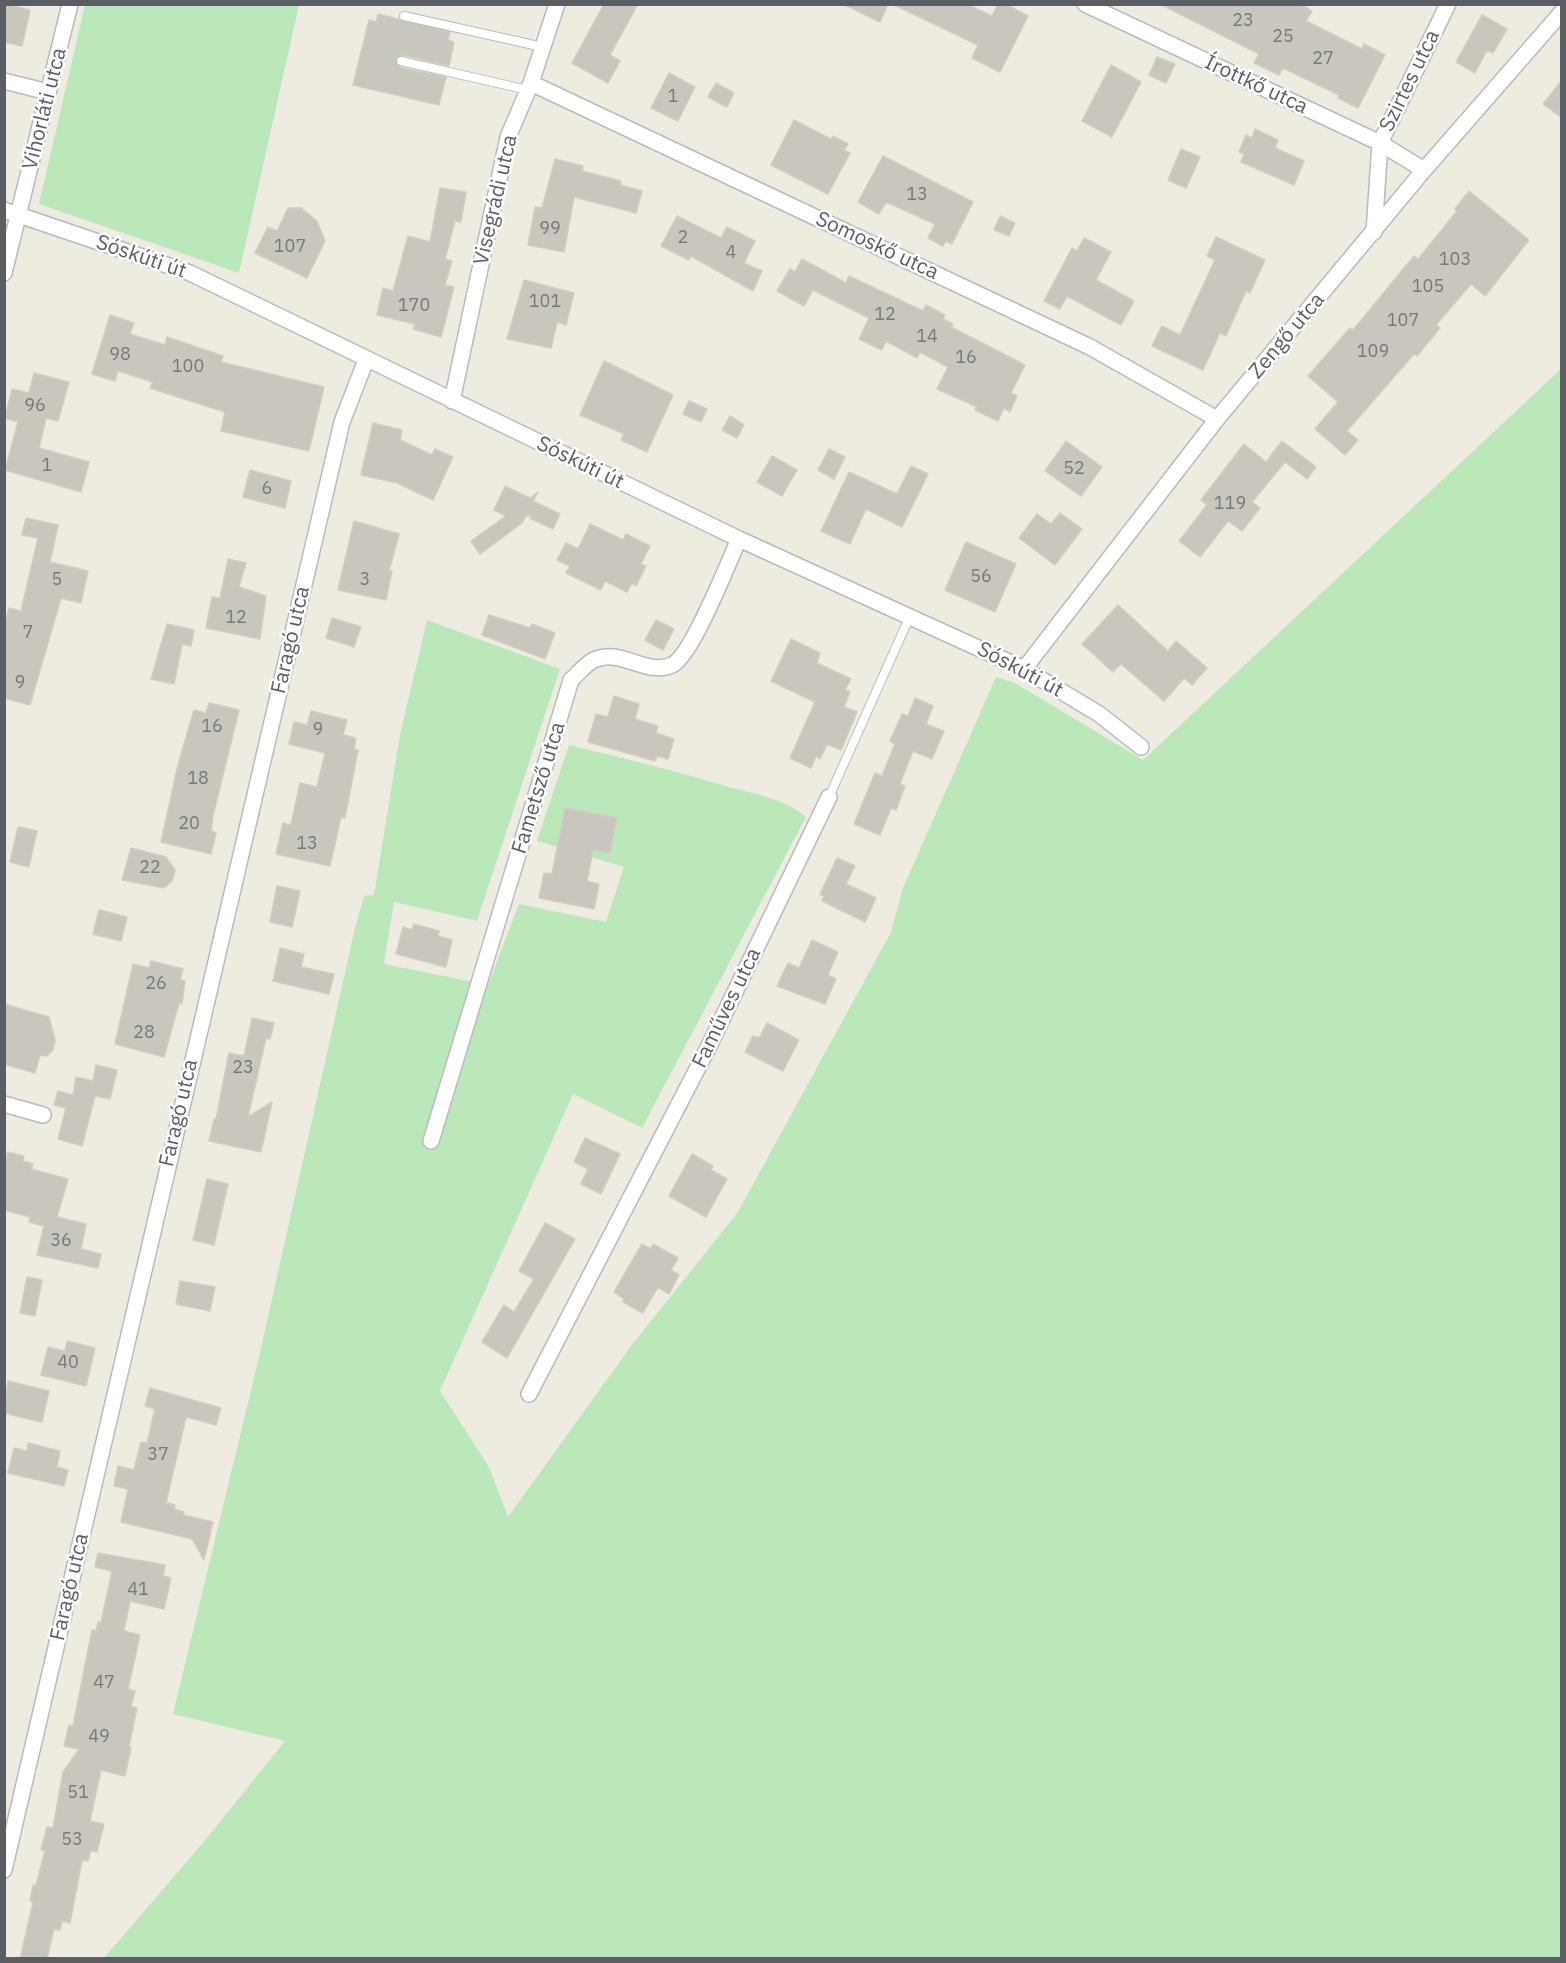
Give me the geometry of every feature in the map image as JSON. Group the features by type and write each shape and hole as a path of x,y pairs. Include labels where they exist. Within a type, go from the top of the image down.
{"street":[{"name":"Vihorláti utca","path":"4,273 70,4"},
{"name":"Visegrádi utca","path":"452,401 508,136 530,87 557,4"},
{"name":"Írottkő utca","path":"1085,4 1380,143 1424,170"},
{"name":"Szirtes utca","path":"1374,232 1380,143 1448,4"},
{"name":"Zengő utca","path":"1024,669 1217,419 1424,170 1562,12"},
{"path":"4,81 48,92"},
{"name":"Somoskő utca","path":"530,87 1090,346 1217,419"},
{"name":"Sóskúti út","path":"4,210 190,273 739,540 1024,669 1099,714 1141,747"},
{"name":"Faragó utca","path":"4,1870 342,422 366,360"},
{"name":"Fametsző utca","path":"431,1141 571,680 594,659 615,656 654,669 673,664 688,650 739,540"},
{"name":"Faműves utca","path":"529,1394 708,1048 829,797"},
{"path":"4,1104 43,1115"}],"lane":[{"path":"404,16 544,47"},
{"path":"401,61 530,87"},
{"name":"Faműves utca","path":"829,797 910,616"}],"green space":[{"path":"85,5 299,5 239,273 39,204"},
{"path":"1561,369 1561,1958 104,1958 202,1844 285,1741 173,1714 259,1357 355,928 364,896 374,895 400,735 427,620 560,669 477,921 394,902 384,964 488,985 519,904 606,922 624,867 537,841 569,745 769,798 789,806 806,817 642,1128 573,1094 440,1391 489,1467 508,1517 631,1346 738,1212 891,932 903,888 996,677 1015,683 1143,760"}],"building":[{"path":"5,4 30,10 22,46 4,42"},
{"path":"604,4 638,4 610,55 620,61 608,83 572,63"},
{"path":"843,4 888,4 880,22"},
{"path":"892,4 966,4 992,16 998,4 1005,4 1028,16 1000,72 972,58 978,45"},
{"path":"1160,4 1300,4 1312,11 1306,21 1362,49 1364,44 1385,55 1358,108 1338,98 1339,95 1283,68 1279,75 1254,63 1259,54"},
{"path":"378,14 450,32 448,40 454,42 449,66 402,55 395,60 400,67 446,77 439,105 353,85 369,20 376,22"},
{"path":"1482,15 1507,29 1493,53 1487,50 1475,73 1456,62"},
{"path":"1157,57 1175,64 1166,83 1149,75"},
{"path":"1111,65 1141,82 1112,137 1082,121"},
{"path":"669,73 695,87 678,121 651,108"},
{"path":"1562,80 1562,118 1543,104"},
{"path":"716,83 734,93 727,107 708,97"},
{"path":"794,120 831,139 833,136 848,144 844,150 850,153 828,194 771,165"},
{"path":"1255,129 1278,140 1275,148 1304,161 1294,185 1241,162 1244,154 1239,152 1246,135 1252,138"},
{"path":"1181,149 1200,157 1186,188 1168,180"},
{"path":"883,156 973,202 952,244 946,241 943,246 928,238 935,224 886,202 879,214 858,202"},
{"path":"555,159 583,166 582,171 621,181 620,185 642,191 636,213 574,197 564,252 528,245 535,207 542,208"},
{"path":"440,188 466,192 461,222 455,221 445,259 452,261 445,285 454,287 441,337 413,329 415,324 377,315 383,288 393,291 408,236 430,242"},
{"path":"1469,191 1529,240 1485,296 1471,284 1436,325 1440,328 1417,356 1414,354 1347,431 1358,440 1345,455 1315,429 1338,402 1308,376 1350,328 1353,330 1414,256 1418,259 1457,211 1455,209"},
{"path":"288,208 301,208 317,221 325,241 307,278 255,253 268,227 277,231"},
{"path":"677,216 721,238 727,227 755,241 744,263 762,271 753,291 691,256 689,260 661,246"},
{"path":"1000,216 1015,223 1009,236 994,230"},
{"path":"1216,237 1265,260 1250,293 1246,291 1226,336 1220,333 1203,370 1152,346 1162,326 1180,335 1215,260 1207,256"},
{"path":"1084,238 1111,252 1096,280 1134,301 1121,325 1067,296 1060,309 1044,301 1072,248 1077,251"},
{"path":"802,259 846,283 849,276 923,311 926,305 945,315 943,319 953,324 951,327 1025,365 1011,393 1017,396 1010,412 1004,408 998,421 975,410 977,407 937,389 948,367 920,352 917,358 886,341 882,350 859,339 869,318 813,290 804,306 777,291 790,269 795,272"},
{"path":"524,280 574,293 566,325 557,322 551,348 507,339"},
{"path":"110,315 134,323 130,334 165,345 167,337 223,356 221,362 324,387 309,451 221,431 225,412 150,388 153,382 118,371 115,381 92,374"},
{"path":"604,361 673,395 647,452 621,440 624,434 580,415"},
{"path":"34,373 69,382 58,421 46,418 39,448 89,462 81,492 5,470 18,422 5,418 12,389 29,393"},
{"path":"689,401 707,409 701,422 683,414"},
{"path":"730,416 744,425 737,438 722,430"},
{"path":"373,423 402,430 400,440 432,455 435,449 453,457 433,500 397,483 361,475"},
{"path":"1066,441 1102,467 1081,496 1045,471"},
{"path":"1282,441 1316,467 1307,479 1285,462 1252,502 1260,508 1242,531 1228,521 1200,557 1179,541 1207,505 1201,500 1244,444 1266,462"},
{"path":"829,449 845,457 834,479 818,470"},
{"path":"772,456 797,470 782,496 757,482"},
{"path":"911,466 928,474 902,527 866,509 850,544 821,531 849,472 897,494"},
{"path":"250,470 291,481 285,508 243,497"},
{"path":"505,486 530,498 538,492 533,501 560,514 553,529 530,518 531,515 526,516 522,523 480,554 471,541 506,516 494,510"},
{"path":"1060,513 1082,529 1055,565 1019,538 1037,514 1051,524"},
{"path":"26,518 58,525 50,562 88,571 81,603 61,598 30,705 4,698 4,626 9,608 21,611 38,538 22,535"},
{"path":"354,521 399,534 389,571 392,571 386,600 338,590"},
{"path":"590,524 623,540 626,534 650,546 641,564 646,566 636,586 632,583 627,592 605,581 601,590 566,573 570,566 557,560 566,543 578,549"},
{"path":"966,542 1016,564 995,612 945,590"},
{"path":"228,559 246,563 239,587 266,596 260,639 206,628 212,597 220,598"},
{"path":"1118,605 1168,651 1176,641 1207,668 1192,685 1184,678 1164,701 1121,664 1113,672 1082,644"},
{"path":"489,615 530,628 532,624 555,633 545,659 482,635"},
{"path":"332,618 361,627 354,647 326,638"},
{"path":"656,620 674,629 663,650 645,640"},
{"path":"167,624 194,630 191,646 182,644 174,684 151,679"},
{"path":"791,639 820,653 817,663 851,679 845,690 850,692 844,707 857,712 841,750 827,744 820,759 816,756 811,768 790,758 815,702 771,681"},
{"path":"614,696 639,704 635,719 658,726 656,733 674,739 668,759 657,756 655,761 588,742 596,714 608,717"},
{"path":"915,698 933,706 926,724 944,731 932,759 913,751 900,784 905,786 896,810 891,808 880,835 854,824 875,773 882,776 895,744 890,741 902,714 908,716"},
{"path":"209,703 239,710 213,816 211,831 216,833 211,854 161,842 178,765 194,710 206,713"},
{"path":"311,711 347,720 343,735 356,738 354,749 358,750 345,818 341,817 330,866 276,854 283,823 291,825 300,783 317,787 325,753 289,744 294,722 307,725"},
{"path":"565,808 617,818 610,853 593,850 587,881 599,884 594,909 539,898 544,873 552,874"},
{"path":"18,827 37,831 29,867 10,862"},
{"path":"131,848 166,857 175,870 172,881 164,888 122,880"},
{"path":"837,858 855,866 846,884 876,898 865,922 822,901 824,896 820,894"},
{"path":"277,886 300,891 292,927 270,922"},
{"path":"99,910 127,917 121,941 93,934"},
{"path":"414,924 439,931 438,936 452,940 446,967 396,954 403,927 412,930"},
{"path":"812,940 838,952 828,975 836,979 825,1004 777,986 788,963 799,968"},
{"path":"280,948 304,954 301,967 334,974 329,994 273,981"},
{"path":"151,961 183,969 180,980 185,981 182,1004 179,1003 164,1057 115,1044 133,964 149,968"},
{"path":"4,1004 49,1017 55,1040 53,1050 47,1056 40,1055 35,1073 4,1064"},
{"path":"252,1018 274,1023 270,1039 266,1038 248,1117 272,1102 261,1152 209,1141 214,1119 216,1119 229,1053 244,1056"},
{"path":"767,1023 799,1040 783,1071 745,1052 753,1036 759,1038"},
{"path":"96,1065 117,1070 110,1099 95,1096 82,1146 58,1139 66,1108 54,1105 58,1091 73,1095 76,1077 93,1081"},
{"path":"585,1138 620,1154 601,1194 581,1184 588,1169 574,1162"},
{"path":"8,1152 24,1156 23,1161 33,1164 31,1169 68,1179 57,1217 86,1224 81,1249 101,1254 98,1268 37,1255 44,1226 29,1222 30,1217 4,1210 4,1162"},
{"path":"692,1154 713,1166 711,1170 727,1179 706,1217 669,1196"},
{"path":"207,1179 228,1184 214,1245 193,1240"},
{"path":"545,1223 575,1239 507,1358 482,1342 504,1305 514,1312 534,1279 519,1271"},
{"path":"642,1244 651,1249 653,1244 678,1258 671,1270 679,1275 669,1294 658,1287 643,1313 623,1302 624,1299 614,1292"},
{"path":"27,1277 42,1280 35,1316 20,1313"},
{"path":"180,1281 215,1287 210,1311 176,1304"},
{"path":"67,1341 95,1348 86,1386 41,1375 48,1347 65,1351"},
{"path":"8,1381 49,1391 42,1422 4,1413"},
{"path":"150,1388 221,1408 216,1425 186,1417 166,1503 175,1505 174,1509 184,1512 183,1515 213,1522 204,1560 192,1539 121,1522 128,1489 114,1486 118,1466 134,1470 141,1442 147,1443 155,1409 145,1406"},
{"path":"28,1443 60,1451 57,1467 68,1470 64,1486 8,1473 14,1448 27,1451"},
{"path":"98,1553 165,1565 163,1576 171,1578 164,1609 130,1601 124,1631 140,1635 128,1689 135,1691 131,1707 137,1708 129,1746 131,1747 125,1776 101,1770 90,1821 104,1824 97,1852 91,1850 88,1861 82,1860 70,1923 62,1921 60,1930 54,1929 47,1959 20,1959 33,1902 30,1901 33,1885 36,1885 45,1851 41,1850 47,1827 53,1828 63,1772 79,1749 64,1746 69,1725 73,1726 92,1630 96,1631 98,1622 101,1623 112,1571 95,1567"}]}
